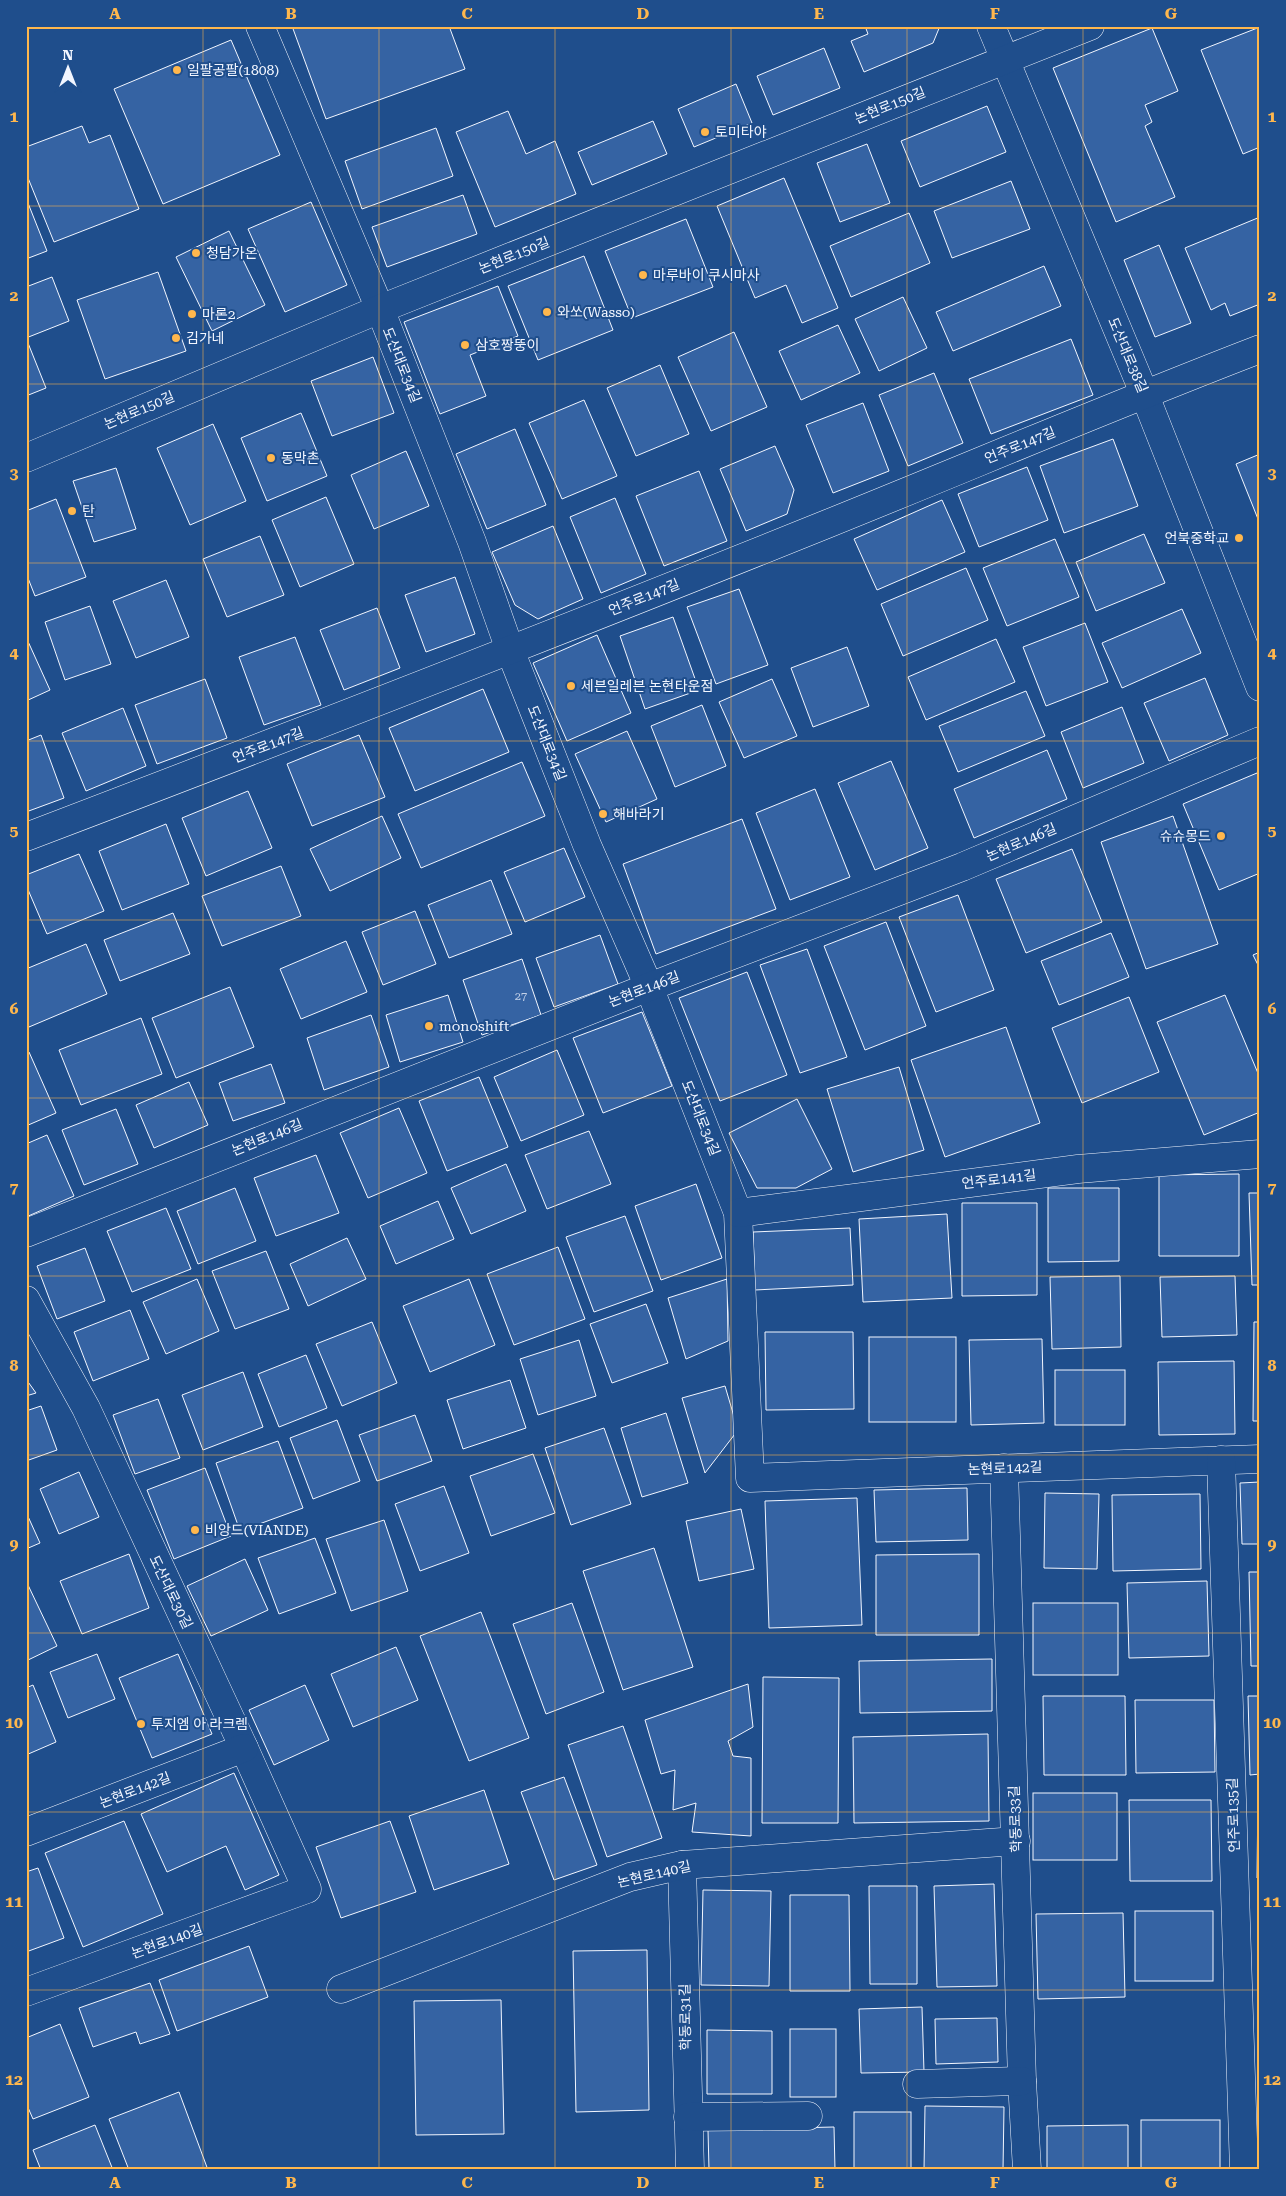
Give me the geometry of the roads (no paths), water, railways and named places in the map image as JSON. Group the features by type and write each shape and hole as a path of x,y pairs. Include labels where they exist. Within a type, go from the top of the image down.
{"street":[{"name":"도산대로34길","path":"260,26 380,309 472,542 510,650 587,845 649,987 738,1213 750,1478"},
{"name":"도산대로38길","path":"991,26 1144,393 1260,687"},
{"name":"논현로150길","path":"26,458 380,309 1090,26"},
{"name":"언주로147길","path":"26,837 510,650 837,520 1144,393 1260,349"},
{"name":"논현로146길","path":"26,1233 649,987 962,868 1260,741"},
{"name":"언주로141길","path":"738,1213 1078,1169 1260,1154"},
{"name":"도산대로30길","path":"26,1300 86,1408 308,1889"},
{"name":"논현로142길","path":"750,1478 1260,1459"},
{"name":"언주로135길","path":"1221,1460 1244,2170"},
{"name":"학동로33길","path":"1004,1468 1022,2081 1027,2170"},
{"name":"논현로142길","path":"26,1832 244,1748"},
{"name":"논현로140길","path":"341,1989 630,1877 682,1865 1016,1841"},
{"name":"학동로31길","path":"682,1865 690,2170"},
{"name":"논현로140길","path":"26,1992 308,1889"},
{"path":"917,2084 1022,2081"},
{"path":"688,2117 808,2116"}],"place":[{"name":"일팔공팔(1808)","path":"177,70"},
{"name":"토미타야","path":"705,132"},
{"name":"청담가온","path":"196,253"},
{"name":"마루바이 쿠시마사","path":"643,275"},
{"name":"와쏘(Wasso)","path":"547,312"},
{"name":"마론2","path":"192,314"},
{"name":"김가네","path":"176,338"},
{"name":"삼호짱뚱이","path":"465,345"},
{"name":"동막촌","path":"271,458"},
{"name":"탄","path":"72,511"},
{"name":"언북중학교","path":"1239,538"},
{"name":"세븐일레븐 논현타운점","path":"571,686"},
{"name":"해바라기","path":"603,814"},
{"name":"슈슈몽드","path":"1221,836"},
{"name":"monoshift","path":"429,1026"},
{"name":"비앙드(VIANDE)","path":"195,1530"},
{"name":"투지엠 아 라크렘","path":"141,1724"}]}
